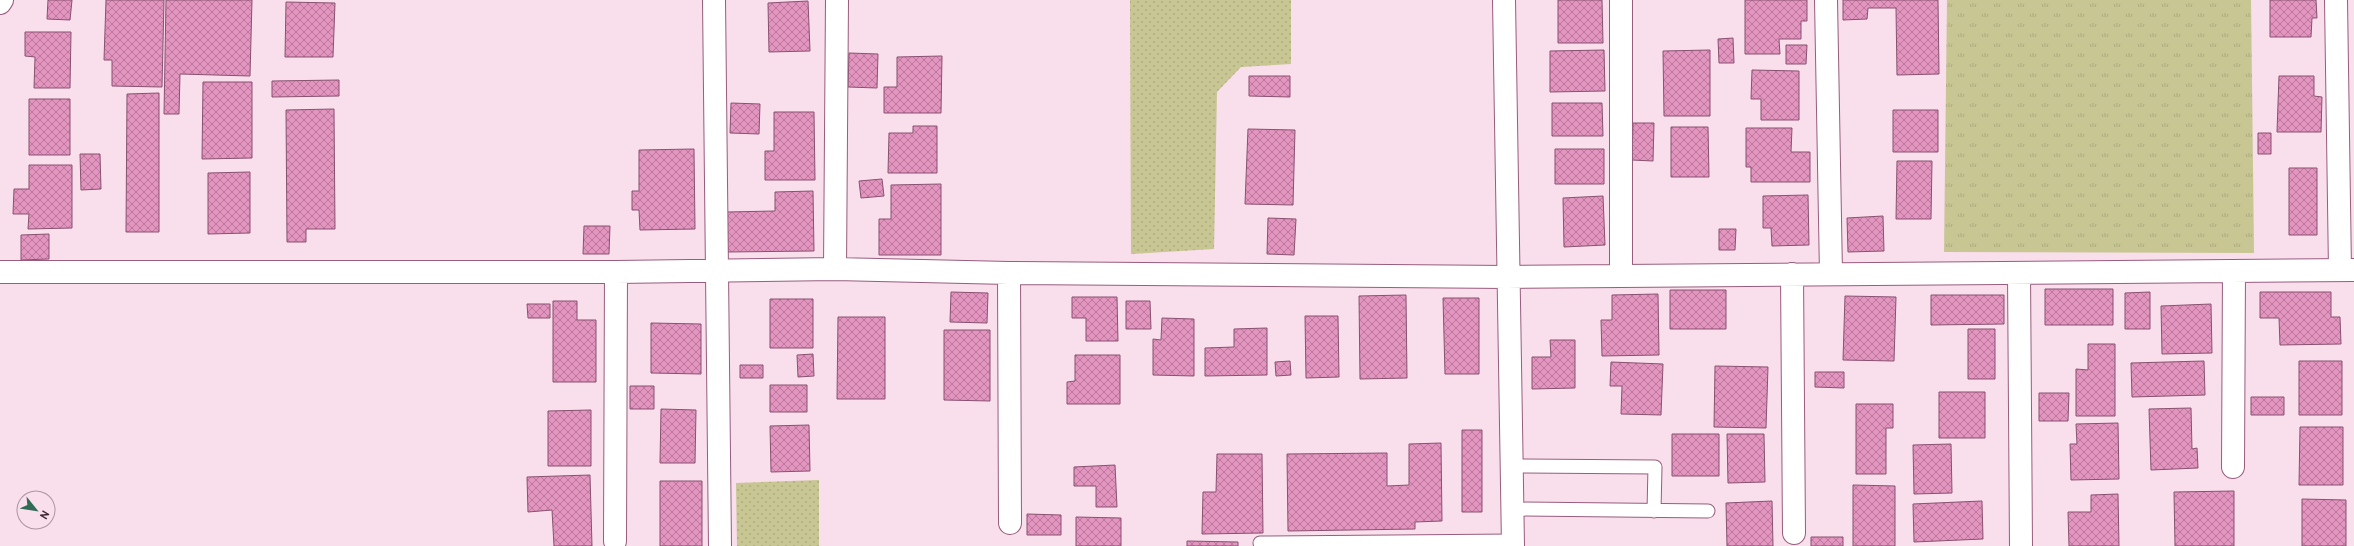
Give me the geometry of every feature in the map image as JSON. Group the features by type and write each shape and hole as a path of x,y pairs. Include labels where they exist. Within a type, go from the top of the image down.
{"street":[{"path":"714,0 720,546"},
{"path":"835,269 837,0"},
{"path":"1504,0 1507,277 1513,544"},
{"path":"1621,0 1621,276"},
{"path":"1826,0 1831,274"},
{"path":"0,272 616,272 835,269 1009,273 1507,277 2347,270 2336,0"},
{"path":"2233,467 2234,271"},
{"path":"615,540 616,272"},
{"path":"1009,273 1010,523"},
{"path":"2019,273 2021,546"},
{"path":"1792,274 1794,532"}],"lane":[{"path":"1511,466 1655,467 1654,511"},
{"path":"1512,509 1708,511"},
{"path":"1260,543 1513,544"}],"green space":[{"path":"1130,0 1291,0 1291,64 1241,67 1217,92 1214,249 1131,254"},
{"path":"1947,0 2251,0 2254,253 1944,252"},
{"path":"819,480 819,546 737,546 736,483"}],"building":[{"path":"48,0 72,0 70,20 47,19"},
{"path":"106,0 164,0 162,87 112,86 112,60 104,60"},
{"path":"166,0 252,0 250,76 180,74 179,114 164,114"},
{"path":"1558,0 1602,0 1603,43 1558,43"},
{"path":"1745,0 1807,0 1807,21 1801,21 1801,39 1779,39 1780,54 1745,54"},
{"path":"1843,0 1938,0 1939,74 1897,75 1896,8 1868,8 1867,19 1843,20"},
{"path":"2270,0 2316,0 2317,18 2312,18 2311,37 2270,37"},
{"path":"808,1 810,51 769,52 768,3"},
{"path":"286,2 335,3 333,57 285,57"},
{"path":"25,32 71,32 70,88 34,88 35,57 25,56"},
{"path":"1733,38 1734,63 1719,63 1718,39"},
{"path":"1786,45 1807,45 1806,64 1786,64"},
{"path":"1604,50 1605,91 1550,92 1550,51"},
{"path":"1710,50 1710,116 1664,116 1663,51"},
{"path":"849,53 878,54 877,88 848,87"},
{"path":"942,56 941,113 884,113 884,87 897,87 897,57"},
{"path":"1752,70 1799,71 1799,120 1761,120 1761,99 1751,99"},
{"path":"1249,76 1290,76 1290,97 1249,96"},
{"path":"2279,76 2314,76 2314,96 2322,97 2321,132 2277,132"},
{"path":"339,80 339,96 272,97 272,81"},
{"path":"203,82 252,82 252,158 202,159"},
{"path":"159,93 159,232 126,232 127,94"},
{"path":"29,99 70,99 70,155 29,155"},
{"path":"731,103 760,104 759,134 730,133"},
{"path":"1552,103 1602,103 1603,136 1552,136"},
{"path":"334,109 335,229 306,229 306,242 287,242 286,110"},
{"path":"1893,110 1938,110 1938,152 1893,152"},
{"path":"774,112 814,112 815,180 765,180 765,151 774,151"},
{"path":"1633,123 1654,123 1653,161 1632,160"},
{"path":"913,126 937,126 937,173 888,173 889,133 913,133"},
{"path":"1671,127 1708,127 1709,177 1671,177"},
{"path":"1746,128 1792,128 1791,152 1810,152 1810,182 1751,182 1751,167 1746,167"},
{"path":"1248,129 1295,130 1293,205 1245,204"},
{"path":"2258,133 2271,133 2271,154 2258,154"},
{"path":"694,149 695,229 640,230 639,210 632,210 632,191 639,191 639,150"},
{"path":"1555,149 1604,149 1604,184 1555,184"},
{"path":"80,154 100,154 101,189 81,190"},
{"path":"1897,161 1932,161 1931,219 1896,219"},
{"path":"29,165 72,165 72,228 28,229 29,214 13,214 14,189 29,189"},
{"path":"2289,168 2317,168 2317,235 2289,235"},
{"path":"250,172 250,233 208,234 208,173"},
{"path":"882,179 884,196 861,198 859,181"},
{"path":"941,184 941,255 879,255 879,219 891,219 891,185"},
{"path":"813,191 814,251 727,252 727,212 775,211 775,192"},
{"path":"1808,195 1809,245 1772,246 1771,228 1763,228 1763,196"},
{"path":"1603,196 1605,245 1564,247 1563,198"},
{"path":"1883,216 1884,251 1848,252 1847,218"},
{"path":"1268,218 1296,219 1294,255 1267,254"},
{"path":"584,226 610,226 609,254 583,254"},
{"path":"1719,229 1736,229 1735,250 1719,250"},
{"path":"49,234 49,259 21,260 21,235"},
{"path":"2045,289 2113,289 2113,325 2045,325"},
{"path":"1670,290 1726,290 1726,329 1670,329"},
{"path":"951,292 988,293 987,323 950,322"},
{"path":"2150,292 2150,329 2125,329 2125,293"},
{"path":"2260,292 2331,292 2331,317 2340,317 2341,344 2280,345 2279,318 2260,318"},
{"path":"1658,294 1659,355 1602,356 1601,320 1612,320 1612,295"},
{"path":"1406,295 1407,378 1360,379 1359,296"},
{"path":"1931,295 2004,295 2004,324 1931,325"},
{"path":"1845,296 1896,297 1894,361 1843,360"},
{"path":"1072,297 1117,297 1118,341 1086,341 1086,318 1072,318"},
{"path":"1443,298 1479,298 1479,374 1445,374"},
{"path":"770,299 813,299 813,348 770,348"},
{"path":"553,301 577,301 577,320 596,320 596,382 553,382"},
{"path":"1126,301 1150,301 1151,329 1126,329"},
{"path":"527,304 550,304 550,318 528,318"},
{"path":"2211,304 2212,353 2162,354 2161,306"},
{"path":"1305,316 1338,316 1339,377 1306,378"},
{"path":"838,317 885,317 885,399 837,399"},
{"path":"1162,318 1194,319 1194,376 1153,375 1153,339 1161,340"},
{"path":"651,323 701,324 701,374 651,373"},
{"path":"1267,328 1267,375 1205,376 1205,348 1234,347 1234,329"},
{"path":"1968,329 1995,329 1995,379 1968,379"},
{"path":"944,330 990,330 990,401 944,400"},
{"path":"1550,340 1575,340 1575,388 1532,389 1532,357 1551,357"},
{"path":"2088,344 2115,344 2115,416 2076,416 2076,369 2088,370"},
{"path":"813,354 814,376 798,377 797,355"},
{"path":"1075,355 1120,355 1120,404 1067,404 1067,382 1075,381"},
{"path":"1290,361 1291,375 1276,376 1275,362"},
{"path":"2204,361 2205,395 2132,397 2131,363"},
{"path":"2299,361 2342,361 2342,415 2299,415"},
{"path":"1611,362 1663,364 1661,415 1621,414 1622,386 1610,386"},
{"path":"740,365 763,365 763,378 740,378"},
{"path":"1715,366 1768,367 1766,428 1714,427"},
{"path":"1815,372 1844,372 1844,388 1815,387"},
{"path":"770,385 807,385 807,412 770,412"},
{"path":"630,386 654,386 654,409 630,409"},
{"path":"1939,392 1985,392 1985,438 1939,438"},
{"path":"2039,393 2069,393 2068,421 2039,421"},
{"path":"2251,397 2284,397 2284,415 2251,415"},
{"path":"1856,404 1893,404 1893,428 1886,428 1886,474 1856,474"},
{"path":"2191,408 2192,449 2197,448 2198,468 2151,470 2149,409"},
{"path":"661,409 696,410 695,463 660,463"},
{"path":"591,410 591,466 548,466 548,411"},
{"path":"2118,423 2119,479 2071,480 2070,444 2077,444 2076,424"},
{"path":"809,425 810,471 771,472 770,426"},
{"path":"2300,427 2343,427 2343,485 2299,485"},
{"path":"1462,430 1482,430 1482,512 1462,512"},
{"path":"1672,434 1719,434 1719,476 1672,476"},
{"path":"1727,434 1764,434 1765,482 1728,483"},
{"path":"1441,443 1442,521 1415,522 1415,529 1288,531 1287,454 1387,453 1387,486 1409,485 1409,444"},
{"path":"1951,444 1952,493 1914,494 1913,445"},
{"path":"1217,454 1262,454 1263,533 1202,534 1203,492 1216,492"},
{"path":"1115,465 1117,507 1096,507 1096,486 1074,486 1074,467"},
{"path":"590,475 592,546 554,546 552,510 528,512 527,477"},
{"path":"660,481 702,481 702,546 660,546"},
{"path":"1853,485 1895,486 1895,546 1853,546"},
{"path":"2234,491 2234,546 2175,546 2174,492"},
{"path":"2118,494 2119,546 2069,546 2068,512 2091,512 2091,495"},
{"path":"2302,499 2346,500 2346,546 2302,546"},
{"path":"1772,501 1773,546 1727,546 1726,503"},
{"path":"1982,501 1983,539 1914,542 1913,504"},
{"path":"1027,514 1061,515 1061,535 1027,535"},
{"path":"1076,517 1121,518 1121,546 1076,546"},
{"path":"1811,537 1843,537 1843,546 1811,546"},
{"path":"1187,541 1238,542 1238,546 1187,546"}]}
